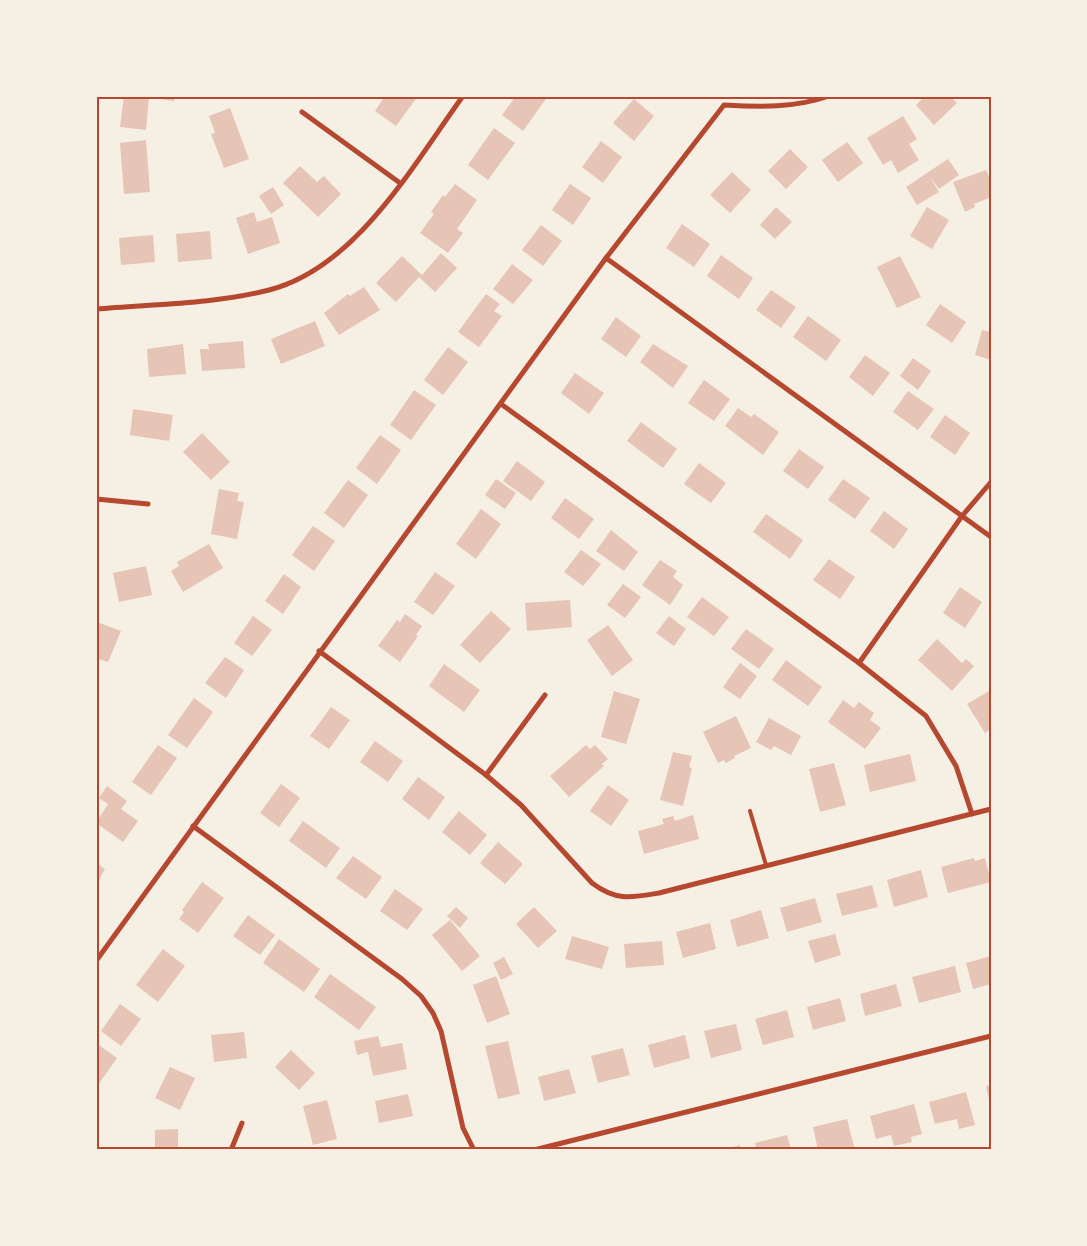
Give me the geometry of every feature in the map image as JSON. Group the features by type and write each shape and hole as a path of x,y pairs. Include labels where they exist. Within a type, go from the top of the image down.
{"street":[{"path":"96,309 242,296 271,290 297,280 327,262 374,219 463,96"},
{"path":"96,961 319,651 606,258 724,105 769,107 814,102 829,96"},
{"path":"302,112 400,183"},
{"path":"606,258 991,537"},
{"path":"501,404 859,663 926,716 956,766 972,814"},
{"path":"859,663 962,516 991,482"},
{"path":"96,499 148,504"},
{"path":"319,651 486,775 521,805 592,883 606,893 622,898 659,893 991,809"},
{"path":"486,775 545,694"},
{"path":"193,826 394,973 421,996 433,1013 441,1031 463,1128 474,1150"},
{"path":"534,1150 991,1036"},
{"path":"231,1150 242,1123"}],"lane":[{"path":"750,811 766,865"}],"building":[{"path":"124,96 149,96 146,130 120,127"},
{"path":"155,96 175,96 174,101 154,98"},
{"path":"385,96 418,96 396,126 375,111"},
{"path":"512,96 548,96 523,131 502,115 513,100"},
{"path":"925,96 950,96 957,103 934,125 916,105"},
{"path":"634,99 654,116 634,141 613,123"},
{"path":"230,108 249,159 224,168 211,134 215,133 209,116"},
{"path":"903,116 917,139 909,144 919,160 898,173 891,160 883,165 867,138"},
{"path":"494,128 515,143 488,180 468,165"},
{"path":"146,140 150,192 124,194 120,143"},
{"path":"601,141 622,157 603,183 582,167"},
{"path":"847,142 863,163 838,182 822,160"},
{"path":"790,149 808,167 786,189 768,171"},
{"path":"948,159 959,175 939,189 930,177 939,192 917,205 906,187"},
{"path":"300,166 317,182 324,176 341,194 318,217 283,183"},
{"path":"986,170 991,181 991,197 974,204 975,207 965,212 953,182"},
{"path":"732,172 751,190 730,213 710,195"},
{"path":"455,184 477,200 457,229 463,233 448,253 420,233 434,214 431,212 443,195 445,197"},
{"path":"570,184 591,198 573,225 552,210"},
{"path":"273,187 284,205 271,214 259,196"},
{"path":"776,207 792,222 775,239 760,225"},
{"path":"927,207 949,220 932,249 910,236"},
{"path":"254,212 257,222 272,217 280,243 248,254 236,218"},
{"path":"682,224 710,244 694,267 666,248"},
{"path":"541,225 562,241 543,266 522,250"},
{"path":"210,231 212,259 178,262 176,234"},
{"path":"153,235 155,262 121,265 119,238"},
{"path":"441,253 457,268 435,292 419,277 396,302 376,283 402,256 422,275"},
{"path":"721,255 753,278 739,299 707,276"},
{"path":"900,256 921,297 897,308 877,267"},
{"path":"512,264 533,280 513,304 493,289"},
{"path":"364,287 380,310 339,335 324,313 348,294 350,296"},
{"path":"771,290 796,307 781,328 756,310"},
{"path":"486,294 500,304 494,311 502,316 479,347 458,332"},
{"path":"940,304 966,322 952,343 926,325"},
{"path":"808,316 841,340 826,361 793,337"},
{"path":"616,317 641,336 626,357 601,339"},
{"path":"315,321 325,346 281,364 271,339"},
{"path":"982,330 991,332 991,360 975,355"},
{"path":"243,341 245,368 202,371 200,349 209,349 208,344"},
{"path":"183,344 186,374 149,377 147,349"},
{"path":"653,344 688,366 673,388 640,362"},
{"path":"448,347 468,362 443,395 424,380"},
{"path":"865,355 890,373 873,396 849,377"},
{"path":"913,358 931,371 918,390 900,376"},
{"path":"575,373 604,393 589,414 561,393"},
{"path":"704,380 730,399 714,421 688,403"},
{"path":"414,390 436,405 411,440 390,425"},
{"path":"908,391 934,409 918,430 893,412"},
{"path":"738,408 751,417 754,414 779,432 763,455 725,426"},
{"path":"133,409 173,415 169,441 130,435"},
{"path":"945,415 970,433 955,455 930,437"},
{"path":"641,422 677,449 663,468 627,441"},
{"path":"202,433 230,462 211,480 183,452"},
{"path":"380,435 401,450 377,484 356,468"},
{"path":"799,449 824,467 808,489 783,471"},
{"path":"517,461 545,482 531,501 503,481"},
{"path":"699,463 726,483 711,503 684,484"},
{"path":"496,479 516,493 505,509 485,495"},
{"path":"843,479 870,498 855,519 828,500"},
{"path":"348,480 368,495 344,528 324,513"},
{"path":"219,489 239,493 237,501 244,502 237,539 211,534"},
{"path":"565,498 594,519 579,539 551,518"},
{"path":"481,509 501,524 476,559 456,544"},
{"path":"884,511 908,529 894,549 870,531"},
{"path":"766,514 803,540 790,559 753,532"},
{"path":"313,526 335,541 314,571 292,555"},
{"path":"611,530 638,552 624,571 596,551"},
{"path":"209,544 223,568 183,592 171,571 179,566 177,562"},
{"path":"581,550 601,564 583,586 564,572"},
{"path":"829,559 855,577 840,599 813,580"},
{"path":"660,560 677,571 673,577 683,585 670,605 642,585"},
{"path":"146,566 152,595 119,602 113,573"},
{"path":"435,572 455,586 433,615 414,602"},
{"path":"284,574 301,587 283,614 265,601"},
{"path":"623,584 641,597 625,618 607,605"},
{"path":"960,587 982,602 965,628 943,613"},
{"path":"702,597 729,617 714,636 687,617"},
{"path":"570,600 572,627 527,631 525,603"},
{"path":"491,611 511,629 480,663 460,645"},
{"path":"405,614 422,626 416,635 418,636 400,662 378,646 397,620 400,622"},
{"path":"253,616 272,630 252,656 234,643"},
{"path":"669,616 686,629 674,646 656,633"},
{"path":"97,622 121,631 108,662 96,658"},
{"path":"608,625 633,660 612,676 587,640"},
{"path":"746,629 774,649 759,669 731,649"},
{"path":"937,639 962,663 966,659 974,666 952,691 918,660"},
{"path":"225,657 244,670 226,698 205,683"},
{"path":"786,660 822,687 808,706 772,680"},
{"path":"740,663 757,676 740,699 723,687"},
{"path":"444,664 480,690 464,712 429,686"},
{"path":"614,691 640,699 626,744 601,737"},
{"path":"989,691 991,729 985,733 967,704"},
{"path":"194,698 213,712 187,748 168,735"},
{"path":"843,700 854,708 859,702 874,713 870,720 881,728 865,749 828,722"},
{"path":"331,707 350,720 329,749 310,736"},
{"path":"736,716 751,748 734,756 735,758 726,763 724,760 718,763 703,732"},
{"path":"769,718 801,736 791,755 774,746 771,750 756,742"},
{"path":"375,741 403,761 388,782 360,762"},
{"path":"158,745 177,758 151,795 132,782"},
{"path":"586,745 590,749 595,745 608,759 602,764 604,766 569,797 550,776"},
{"path":"673,752 692,756 689,767 692,768 683,806 660,800"},
{"path":"910,754 916,781 870,792 864,765"},
{"path":"834,763 846,805 820,812 809,769"},
{"path":"418,777 445,797 429,820 402,799"},
{"path":"281,784 300,798 279,827 260,813"},
{"path":"608,785 629,800 611,826 590,811"},
{"path":"107,786 127,801 121,809 138,821 123,842 96,823 108,804 99,798"},
{"path":"459,811 487,835 470,855 442,832"},
{"path":"693,815 699,839 644,854 638,831 664,824 662,819 673,816 675,821"},
{"path":"303,821 340,848 326,868 289,841"},
{"path":"498,842 523,864 505,884 480,863"},
{"path":"353,856 382,877 366,899 336,878"},
{"path":"974,858 975,861 985,858 991,882 948,893 941,867"},
{"path":"96,863 105,869 96,885"},
{"path":"921,870 928,897 894,907 887,880"},
{"path":"202,882 224,898 198,933 179,919 184,912 182,910"},
{"path":"872,885 878,907 842,916 836,894"},
{"path":"395,889 423,909 407,930 380,911"},
{"path":"815,898 822,922 787,932 780,908"},
{"path":"456,907 468,918 460,928 447,916"},
{"path":"534,907 557,931 538,948 516,924"},
{"path":"761,910 769,938 737,947 730,920"},
{"path":"248,915 275,935 260,955 233,936"},
{"path":"450,920 480,956 462,971 432,935"},
{"path":"710,923 716,949 683,958 676,932"},
{"path":"835,934 841,955 815,963 808,941"},
{"path":"572,936 609,947 602,969 565,959"},
{"path":"279,939 320,969 304,992 263,963"},
{"path":"662,941 664,965 626,968 624,944"},
{"path":"163,949 185,966 158,1002 136,985"},
{"path":"991,956 991,984 973,989 966,963"},
{"path":"504,957 513,974 501,980 493,963"},
{"path":"955,966 961,992 919,1003 912,977"},
{"path":"330,974 376,1007 359,1030 314,997"},
{"path":"496,976 510,1014 487,1023 473,985"},
{"path":"896,984 902,1006 865,1016 860,994"},
{"path":"840,998 846,1021 813,1030 807,1007"},
{"path":"120,1004 141,1019 121,1046 101,1031"},
{"path":"787,1010 794,1037 763,1045 755,1019"},
{"path":"736,1024 742,1050 711,1058 704,1031"},
{"path":"244,1032 247,1058 214,1062 211,1035"},
{"path":"685,1035 690,1058 654,1068 648,1045"},
{"path":"378,1036 381,1047 402,1043 407,1069 373,1076 368,1052 357,1055 354,1041"},
{"path":"508,1041 520,1094 498,1099 485,1046"},
{"path":"96,1043 117,1058 96,1088"},
{"path":"623,1048 630,1075 598,1083 591,1056"},
{"path":"291,1050 315,1073 299,1090 275,1067"},
{"path":"170,1067 195,1078 180,1110 155,1098"},
{"path":"569,1069 576,1093 544,1101 538,1077"},
{"path":"991,1085 991,1104 990,1104 986,1086"},
{"path":"966,1092 975,1125 959,1129 957,1119 935,1124 929,1102"},
{"path":"408,1094 413,1116 379,1123 375,1101"},
{"path":"327,1100 337,1139 313,1145 303,1106"},
{"path":"914,1104 922,1134 911,1137 912,1142 894,1146 891,1135 876,1139 870,1116"},
{"path":"847,1119 855,1150 818,1150 813,1127"},
{"path":"178,1129 178,1150 155,1150 155,1130"},
{"path":"787,1135 791,1150 757,1150 755,1143"},
{"path":"740,1145 741,1150 726,1150 726,1149"}]}
